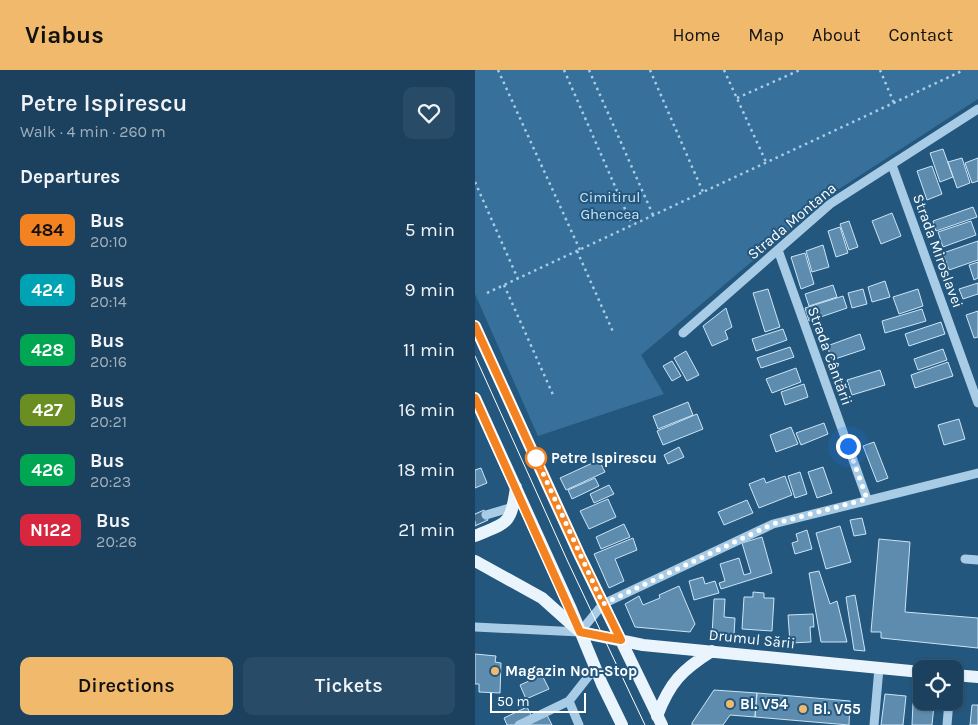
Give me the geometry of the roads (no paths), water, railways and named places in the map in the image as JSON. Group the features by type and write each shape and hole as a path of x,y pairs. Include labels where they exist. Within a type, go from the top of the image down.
{"main road":[{"path":"475,326 603,604 659,720"},
{"path":"475,398 622,725"},
{"path":"475,536 501,525 507,520 512,513 516,487"},
{"path":"475,561 543,598 580,632"},
{"name":"Drumul Sării","path":"580,632 643,645 913,671"},
{"path":"659,720 665,696 671,685 685,669 712,651"},
{"path":"963,676 978,677"}],"street":[{"name":"Strada Montana","path":"683,333 830,204 978,109"},
{"name":"Strada Miroslavei","path":"892,164 978,403"},
{"name":"Strada Cântării","path":"777,250 867,499"},
{"path":"475,627 580,632 603,604 773,524 867,499 978,473"},
{"path":"486,515 513,507"},
{"path":"965,559 978,560"},
{"path":"519,725 569,701 595,668"},
{"path":"874,725 879,668"},
{"path":"569,701 579,725"},
{"path":"947,725 948,710"}],"tunnel":[{"path":"475,520 486,515"}],"tram line":[{"path":"475,356 568,562 645,725"}],"place":[{"name":"Petre Ispirescu","path":"536,458"},
{"name":"Magazin Non-Stop","path":"495,671"},
{"name":"Bl. V54","path":"730,704"},
{"name":"Bl. V55","path":"803,709"}],"park label":[{"name":"Cimitirul Ghencea","path":"610,206"}]}
